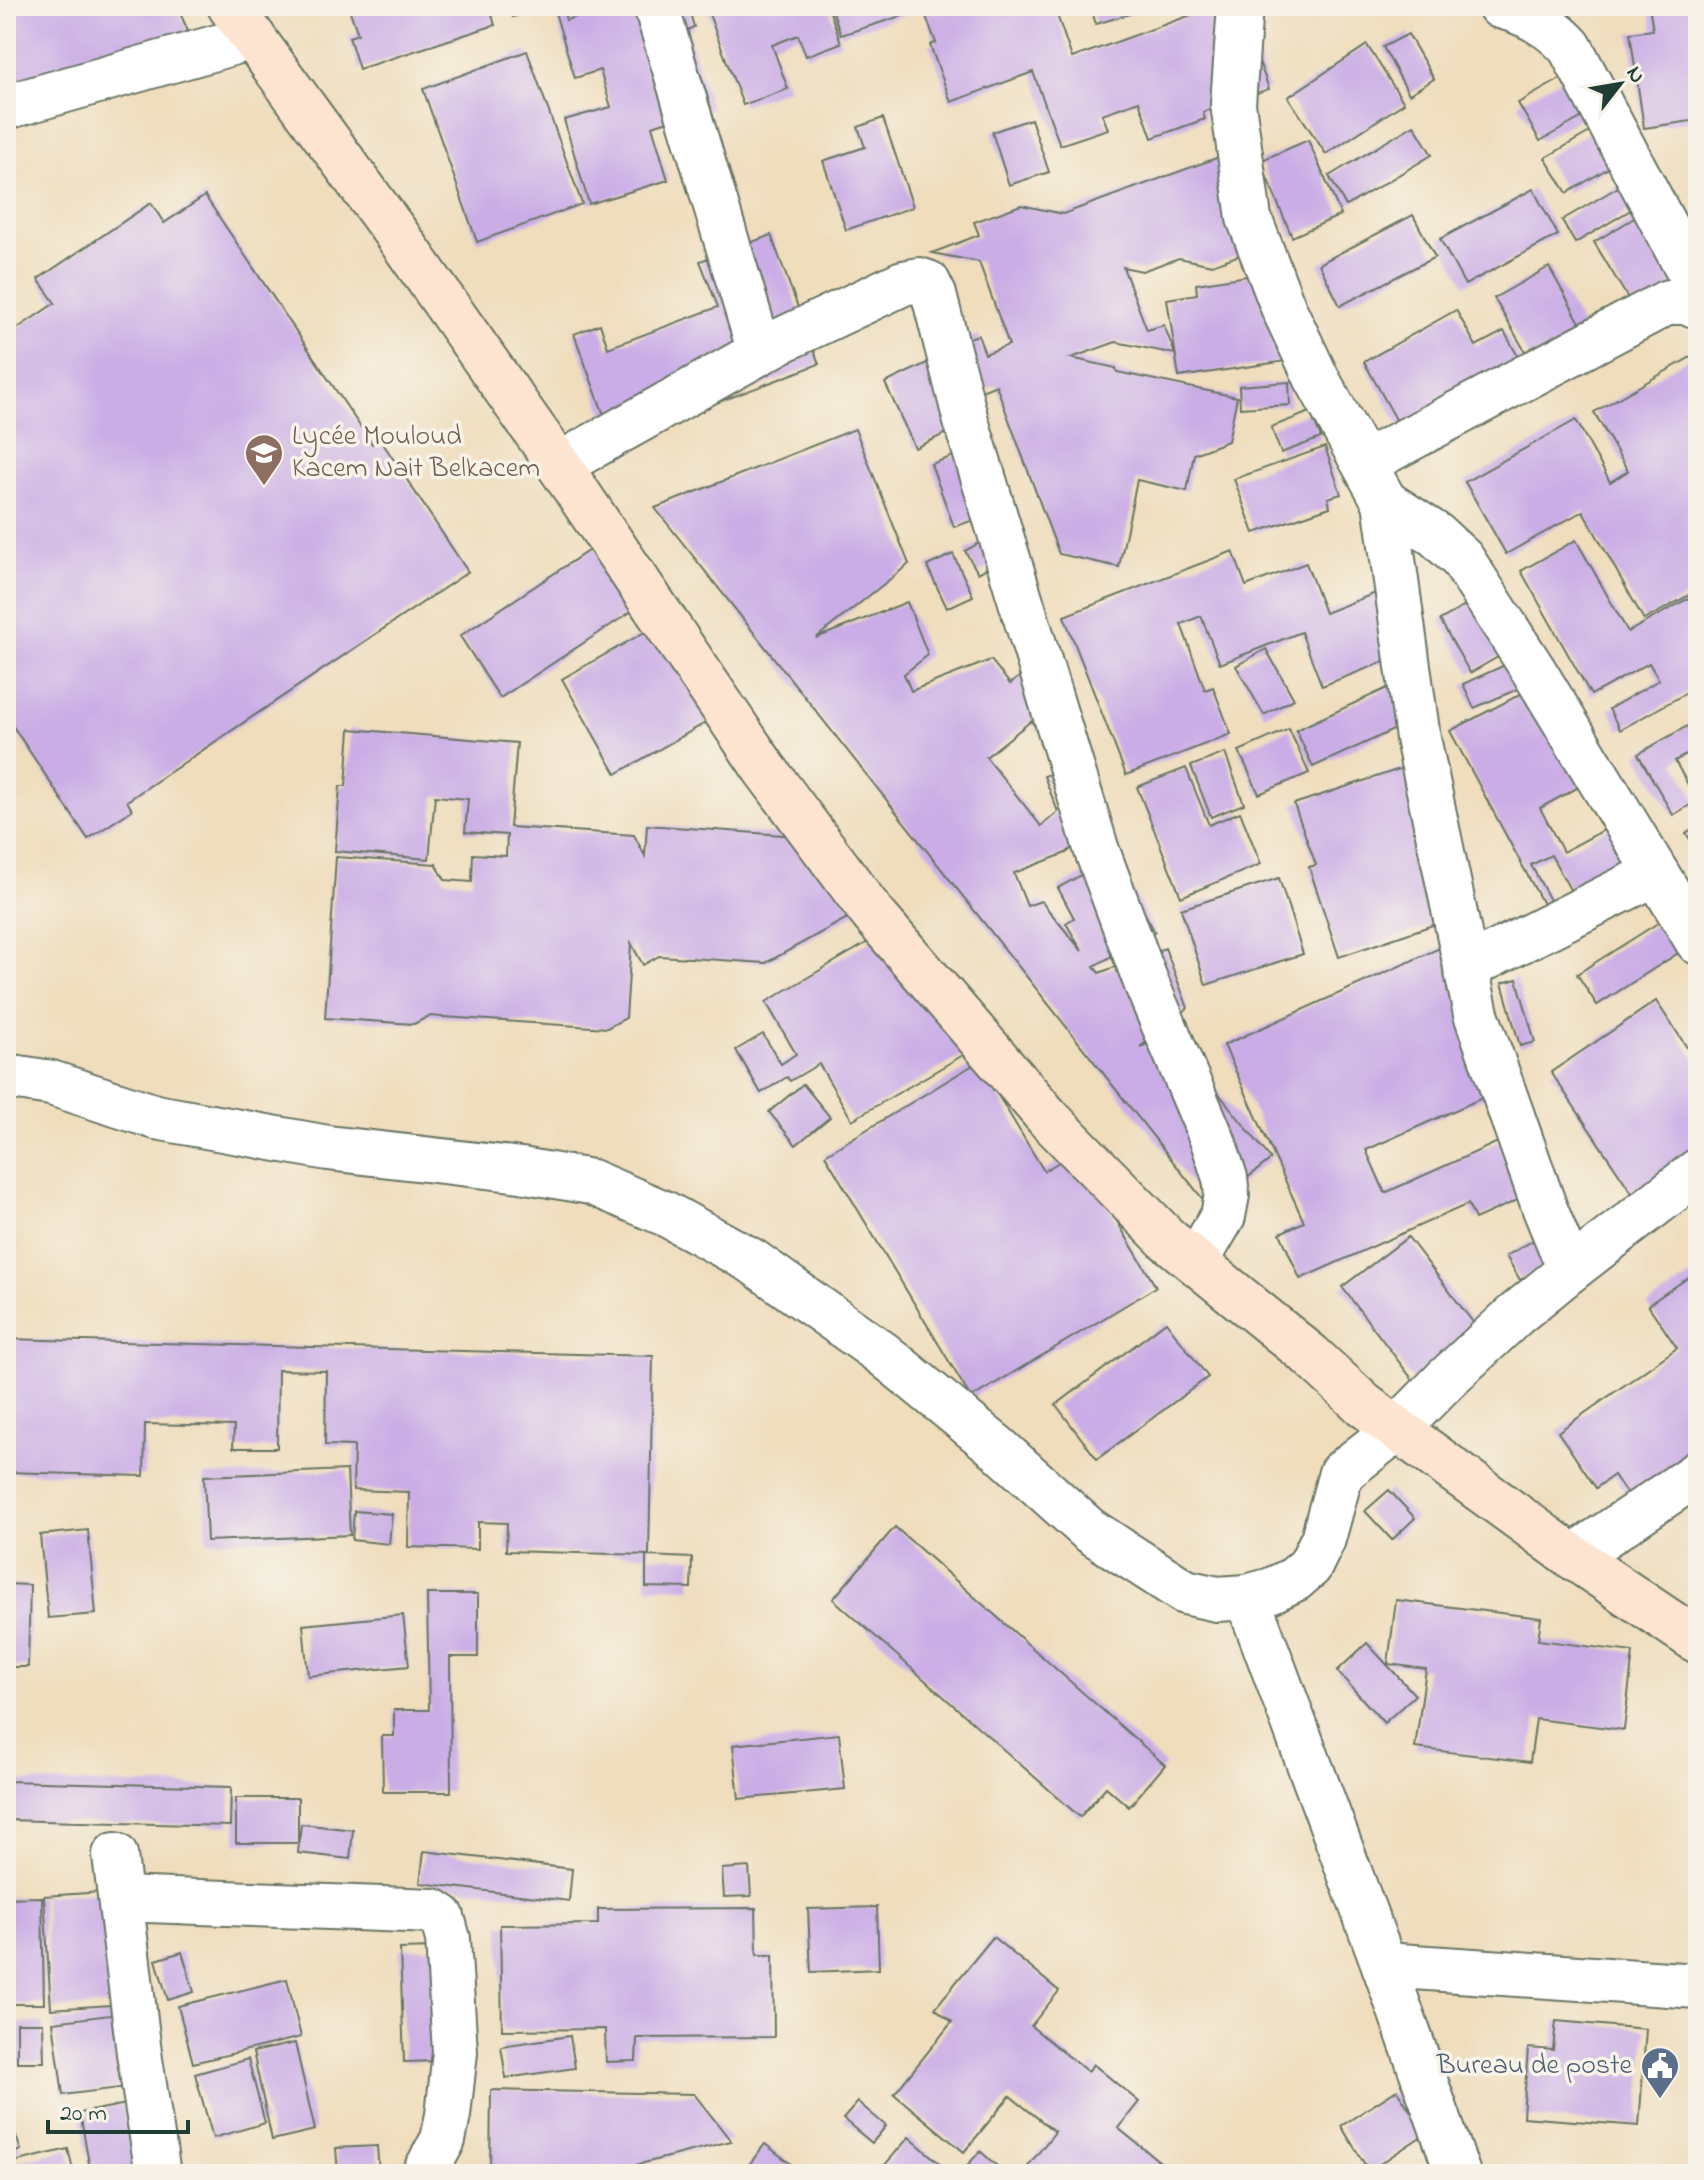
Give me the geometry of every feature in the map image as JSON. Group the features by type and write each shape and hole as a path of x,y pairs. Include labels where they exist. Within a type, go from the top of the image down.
{"street":[{"path":"656,6 760,352"},
{"path":"1240,6 1233,104 1249,218 1283,307 1317,379 1385,502 1418,738 1476,1014 1545,1209 1570,1270"},
{"path":"1500,6 1534,18 1555,31 1570,47 1698,289"},
{"path":"6,107 241,21 559,465 764,768 872,913 1048,1118 1167,1239 1310,1355 1364,1405 1573,1557 1698,1641"},
{"path":"559,465 760,352 903,283 919,280 928,283 934,295 970,436 1097,851 1225,1178 1227,1195 1223,1216 1196,1262"},
{"path":"1364,463 1668,302 1687,302 1698,306"},
{"path":"1385,502 1436,535 1462,559 1534,671 1698,942"},
{"path":"1466,968 1656,873"},
{"path":"6,1076 51,1083 156,1117 328,1148 521,1170 604,1187 666,1214 752,1261 883,1354 998,1448 1089,1530 1185,1592 1217,1599 1247,1597 1295,1579 1310,1566 1323,1539 1341,1473 1398,1428 1515,1315 1698,1171"},
{"path":"1573,1557 1698,1473"},
{"path":"1247,1597 1458,2174"},
{"path":"115,1855 139,2053 158,2174"},
{"path":"121,1899 433,1911 442,1917 448,1939 455,2052 443,2140 424,2174"},
{"path":"1384,1965 1698,1986"}],"building":[{"path":"6,6 177,6 188,31 6,110"},
{"path":"348,6 489,6 495,25 359,69 349,37 358,34"},
{"path":"510,6 546,6 546,7 513,17"},
{"path":"553,6 562,6 566,20 612,6 688,6 694,27 687,30 711,108 652,126 668,180 589,204 564,120 611,107 600,70 575,78"},
{"path":"706,6 828,6 841,43 806,56 798,35 772,45 788,89 743,105"},
{"path":"831,6 909,6 911,13 841,35"},
{"path":"922,6 1054,6 1072,58 1216,6 1239,6 1269,89 1203,112 1205,119 1152,138 1139,101 1102,114 1108,129 1060,145 1033,72 951,102 930,45 936,43"},
{"path":"1090,6 1153,6 1153,7 1096,24"},
{"path":"1570,6 1603,6 1603,8 1570,10"},
{"path":"1649,6 1698,6 1698,120 1644,128 1630,33 1653,30"},
{"path":"1408,34 1434,79 1409,94 1383,47"},
{"path":"1367,45 1404,103 1326,154 1288,97"},
{"path":"527,51 582,204 477,242 423,89"},
{"path":"1564,77 1586,115 1540,141 1518,103"},
{"path":"883,118 913,207 846,230 823,161 865,147 858,127"},
{"path":"1031,119 1049,172 1009,185 992,132"},
{"path":"1414,125 1432,155 1346,206 1329,176"},
{"path":"1600,126 1620,161 1567,193 1545,158"},
{"path":"1308,140 1341,215 1292,237 1260,161"},
{"path":"1241,149 1276,242 1212,265 1179,258 1142,271 1123,267 1147,330 1164,325 1175,354 1116,342 1071,358 1116,368 1117,372 1237,397 1228,441 1194,454 1187,491 1137,480 1119,567 1059,554 996,385 977,393 958,342 978,335 985,354 1009,345 979,262 932,253 979,235 974,222 1021,205 1063,214"},
{"path":"1620,186 1634,208 1575,243 1562,220"},
{"path":"1533,189 1558,235 1465,285 1440,239"},
{"name":"Lycée Mouloud Kacem Nait Belkacem","path":"205,196 372,444 380,439 468,572 127,801 132,810 88,839 6,716 6,336 55,303 38,279 151,203 164,223"},
{"path":"1641,214 1682,282 1635,310 1594,242"},
{"path":"1413,215 1435,257 1340,306 1319,264"},
{"path":"771,235 819,364 614,442 574,334 600,324 608,348 718,307 700,261"},
{"path":"1549,267 1587,335 1533,365 1494,298"},
{"path":"1292,269 1306,358 1179,377 1167,299 1197,294 1196,284"},
{"path":"1456,310 1476,346 1504,331 1532,382 1413,450 1364,362"},
{"path":"950,352 981,417 915,448 885,383"},
{"path":"1698,353 1698,590 1644,620 1583,511 1506,554 1465,482 1576,420 1610,482 1628,471 1594,412"},
{"path":"1289,382 1290,405 1240,408 1239,386"},
{"path":"1310,412 1321,438 1281,453 1271,427"},
{"path":"855,429 909,564 816,638 907,602 928,655 904,674 911,691 991,660 1010,684 1051,652 1059,756 1031,721 986,757 1041,826 1058,812 1044,776 1082,762 1106,821 1066,853 1014,873 1027,906 1041,901 1082,951 1066,923 1074,918 1058,888 1114,857 1155,932 1094,966 1099,973 1165,948 1188,1008 1140,1047 1172,1035 1271,1159 1210,1208 655,508"},
{"path":"982,446 1005,509 954,527 931,464"},
{"path":"1325,447 1341,494 1328,498 1330,507 1254,533 1234,479"},
{"path":"1010,526 1023,549 978,573 965,551"},
{"path":"1576,540 1628,632 1698,593 1698,704 1690,691 1620,730 1609,709 1659,680 1649,663 1591,695 1521,571"},
{"path":"594,547 635,609 500,698 460,636"},
{"path":"1233,551 1246,586 1306,563 1325,613 1378,592 1402,655 1322,686 1301,632 1220,664 1201,616 1181,624 1205,690 1213,687 1231,734 1126,775 1064,616"},
{"path":"953,554 973,596 947,608 927,566"},
{"path":"1490,592 1519,645 1470,673 1440,620"},
{"path":"659,624 712,719 616,774 562,679"},
{"path":"1266,649 1294,699 1264,715 1236,666"},
{"path":"1536,651 1548,676 1474,708 1463,684"},
{"path":"1559,674 1610,770 1540,808 1563,852 1626,818 1647,856 1573,895 1551,855 1531,865 1564,926 1557,930 1450,731"},
{"path":"1409,678 1426,715 1313,767 1296,730"},
{"path":"1698,720 1698,748 1675,761 1697,801 1673,815 1638,754"},
{"path":"350,729 517,743 510,827 634,835 645,856 647,825 809,837 871,905 766,963 659,956 643,965 631,943 626,1018 607,1028 429,1016 414,1024 325,1018 336,857 436,864 445,880 472,882 473,854 506,856 507,835 465,832 468,799 435,796 429,859 335,851 340,786 346,786"},
{"path":"1289,729 1309,773 1259,794 1239,751"},
{"path":"1225,753 1244,804 1211,817 1191,766"},
{"path":"1439,756 1456,917 1339,957 1309,867 1316,865 1294,804"},
{"path":"1186,768 1209,825 1240,812 1261,864 1181,897 1137,787"},
{"path":"1698,825 1698,852 1686,833"},
{"path":"1279,878 1303,954 1206,985 1181,909"},
{"path":"1677,911 1697,941 1597,1005 1577,974"},
{"path":"897,925 970,1051 852,1120 819,1064 790,1081 787,1077 761,1093 736,1050 763,1034 781,1064 796,1054 766,1002"},
{"path":"1453,942 1518,1082 1366,1150 1385,1193 1520,1132 1545,1188 1475,1219 1468,1204 1300,1279 1280,1233 1304,1222 1224,1045"},
{"path":"1517,979 1535,1042 1520,1046 1502,983"},
{"path":"1656,1001 1698,1060 1698,1196 1654,1226 1551,1072"},
{"path":"978,1062 1044,1171 1076,1152 1156,1287 971,1398 825,1155"},
{"path":"803,1084 830,1117 796,1145 769,1112"},
{"path":"1546,1233 1560,1257 1520,1280 1506,1256"},
{"path":"1408,1237 1485,1338 1419,1388 1342,1287"},
{"path":"1698,1271 1698,1466 1637,1509 1614,1475 1596,1488 1558,1432 1677,1348 1648,1305"},
{"path":"1166,1322 1208,1377 1097,1459 1056,1405"},
{"path":"6,1339 653,1356 649,1555 506,1551 507,1523 478,1522 478,1549 408,1547 409,1492 353,1490 354,1446 325,1445 326,1371 278,1370 277,1448 233,1448 234,1426 145,1424 144,1476 6,1472"},
{"path":"347,1470 350,1535 207,1541 204,1476"},
{"path":"1389,1490 1415,1518 1392,1540 1365,1511"},
{"path":"354,1511 392,1514 389,1544 352,1540"},
{"path":"895,1527 1165,1765 1129,1807 1106,1787 1080,1817 833,1599"},
{"path":"88,1530 96,1614 48,1618 40,1535"},
{"path":"646,1556 692,1558 691,1588 646,1587"},
{"path":"6,1584 30,1585 28,1667 6,1667"},
{"path":"427,1594 478,1594 478,1657 450,1657 451,1792 383,1792 382,1736 394,1736 394,1710 429,1710"},
{"path":"1396,1600 1541,1618 1538,1640 1633,1652 1624,1730 1536,1719 1530,1762 1415,1748 1426,1669 1388,1664"},
{"path":"403,1615 409,1666 308,1676 303,1625"},
{"path":"1367,1643 1415,1695 1384,1723 1337,1671"},
{"path":"839,1734 845,1789 739,1799 733,1745"},
{"path":"6,1781 231,1787 230,1826 6,1820"},
{"path":"236,1798 298,1798 298,1843 236,1843"},
{"path":"301,1824 353,1830 350,1859 298,1853"},
{"path":"424,1851 572,1869 569,1901 420,1883"},
{"path":"749,1867 751,1896 724,1897 722,1869"},
{"path":"132,1890 141,2003 51,2009 44,1896"},
{"path":"42,1897 44,2004 6,2004 6,1898"},
{"path":"877,1907 879,1969 811,1972 808,1909"},
{"path":"756,1908 757,1955 773,1955 774,2037 637,2038 636,2061 606,2062 605,2029 502,2030 500,1925 598,1924 598,1909"},
{"path":"993,1937 1059,1991 1031,2026 1088,2072 1093,2064 1139,2102 1118,2128 1170,2170 1167,2174 1038,2174 1028,2166 1055,2132 1010,2096 964,2152 894,2094 952,2022 935,2008"},
{"path":"469,1947 472,2060 404,2062 400,1949"},
{"path":"182,1952 194,1992 168,2000 156,1960"},
{"path":"287,1979 301,2037 193,2063 178,2006"},
{"path":"134,2012 144,2085 63,2095 53,2022"},
{"path":"1556,2021 1646,2029 1639,2126 1523,2117 1528,2048 1553,2050"},
{"path":"17,2023 43,2023 44,2062 17,2062"},
{"path":"570,2036 575,2068 506,2078 501,2046"},
{"path":"295,2043 315,2130 272,2140 253,2052"},
{"path":"248,2059 265,2123 213,2138 195,2074"},
{"path":"491,2090 694,2094 731,2141 636,2165 625,2174 490,2174"},
{"path":"1397,2090 1425,2134 1369,2171 1341,2126"},
{"path":"147,2100 151,2174 91,2174 80,2113"},
{"path":"858,2102 886,2126 872,2143 843,2119"},
{"path":"13,2128 21,2150 6,2156 6,2131"},
{"path":"909,2137 952,2174 892,2174 883,2167"},
{"path":"765,2144 804,2174 742,2174"},
{"path":"377,2146 379,2174 338,2174 336,2148"},
{"path":"68,2149 74,2174 6,2174 6,2164"},
{"path":"980,2151 1006,2174 960,2174"}],"place":[{"name":"Lycée Mouloud Kacem Nait Belkacem","path":"264,487"},
{"name":"Bureau de poste","path":"1660,2100"}]}
